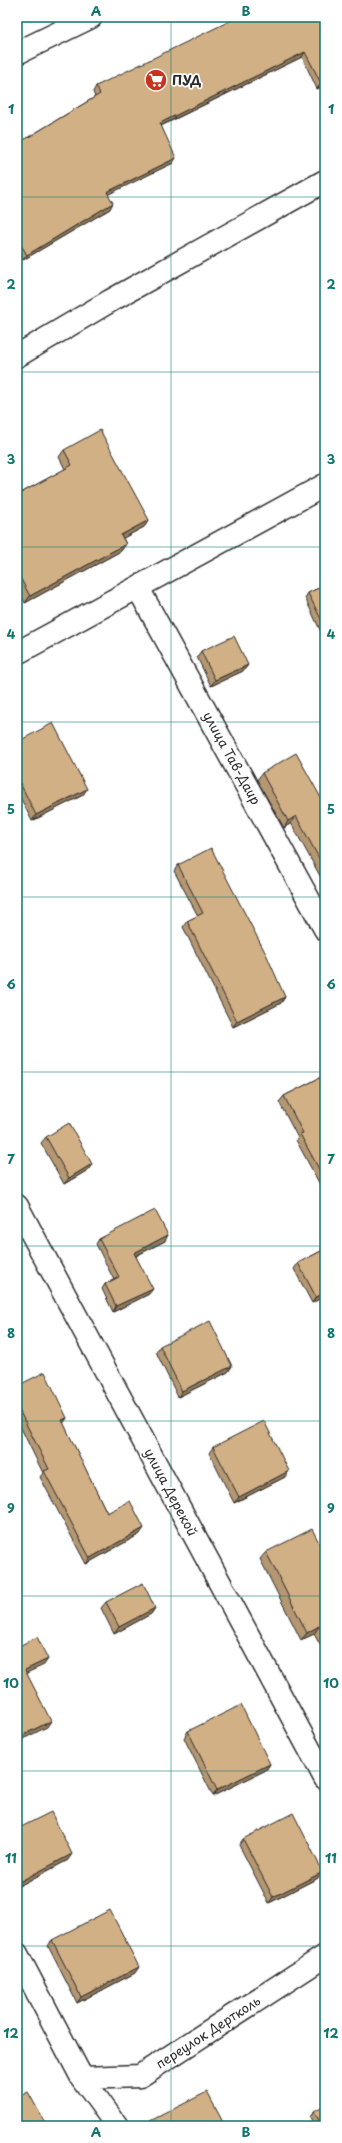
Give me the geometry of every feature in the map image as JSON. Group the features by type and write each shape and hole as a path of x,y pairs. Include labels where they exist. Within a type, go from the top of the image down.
{"street":[{"path":"17,53 90,17"},
{"path":"17,356 110,301 325,181"},
{"path":"17,653 325,485"},
{"name":"улица Тав-Даир","path":"138,588 325,929"},
{"name":"улица Дерекой","path":"17,1206 325,1778"},
{"path":"17,1954 82,2078 117,2126"},
{"name":"переулок Дертколь","path":"82,2078 140,2076 325,1956"}],"building":[{"path":"238,17 325,17 325,81 321,83 305,52 160,123 176,158 107,192 113,203 27,255 17,238 17,144 100,94 96,86"},
{"path":"100,430 149,520 121,535 126,544 30,596 17,572 17,495 72,465 64,450"},
{"path":"325,585 325,627 308,593"},
{"path":"234,636 248,665 215,680 201,651"},
{"path":"53,723 87,789 36,815 17,777 17,742"},
{"path":"296,753 325,805 325,869 296,816 288,821 262,773"},
{"path":"211,848 267,956 285,997 237,1021 187,921 203,913 178,865"},
{"path":"325,1075 325,1180 300,1134 303,1133 284,1096"},
{"path":"69,1123 92,1164 69,1178 46,1137"},
{"path":"155,1210 168,1235 134,1253 153,1289 116,1306 105,1284 119,1277 99,1239"},
{"path":"325,1249 325,1293 316,1297 298,1263"},
{"path":"210,1321 232,1366 182,1391 160,1346"},
{"path":"45,1372 67,1418 62,1420 107,1513 130,1501 144,1528 90,1558 44,1471 49,1469 17,1406 17,1386"},
{"path":"264,1421 289,1471 239,1497 213,1447"},
{"path":"312,1529 325,1554 325,1637 319,1626 307,1633 266,1552"},
{"path":"143,1583 155,1608 119,1627 106,1602"},
{"path":"37,1637 48,1659 25,1670 51,1721 17,1738 17,1647"},
{"path":"241,1705 270,1764 217,1790 188,1731"},
{"path":"51,1812 72,1854 19,1882 17,1878 17,1829"},
{"path":"293,1813 323,1872 273,1897 243,1839"},
{"path":"110,1910 139,1967 81,1997 52,1940"},
{"path":"28,2092 47,2126 17,2126 17,2098"},
{"path":"207,2092 225,2126 152,2126 150,2121"},
{"path":"325,2105 325,2126 322,2126 314,2111"}],"place":[{"name":"ПУД","path":"156,80"}]}
